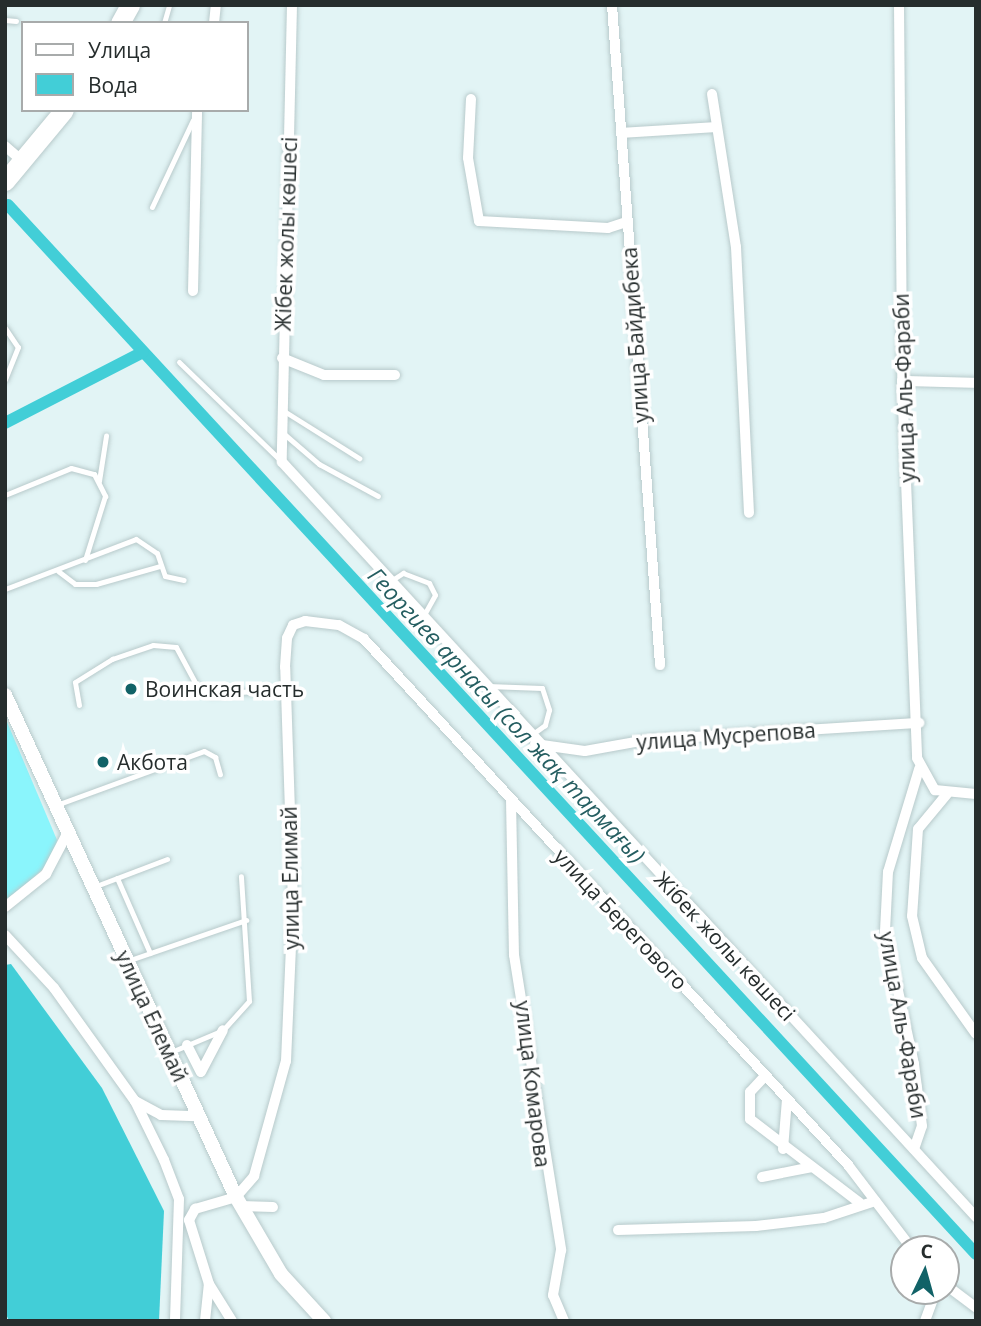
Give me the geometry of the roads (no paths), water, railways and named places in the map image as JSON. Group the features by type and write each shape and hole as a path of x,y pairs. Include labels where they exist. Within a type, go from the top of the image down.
{"highway":[{"path":"121,21 130,5"},
{"path":"5,181 62,112"}],"street":[{"name":"Жібек жолы көшесі","path":"292,5 282,358 282,462 421,620 914,1149"},
{"name":"улица Байдибека","path":"612,5 660,665"},
{"name":"улица Аль-Фараби","path":"899,5 902,381 919,769 888,872 885,931 914,1064 922,1126 914,1149 976,1217"},
{"path":"712,94 736,247 749,513"},
{"path":"471,99 468,158 478,221 557,227 627,222"},
{"path":"193,291 197,112"},
{"path":"621,133 716,127"},
{"path":"5,146 21,160"},
{"path":"282,358 324,375 395,375"},
{"path":"902,381 976,383"},
{"name":"улица Елимай","path":"238,1201 264,1151 286,1061 293,902 285,688 293,625 339,625 364,639"},
{"name":"улица Берегового","path":"364,639 787,1100 901,1235"},
{"name":"улица Елемай","path":"5,695 238,1201 274,1263 318,1318"},
{"name":"улица Мусрепова","path":"532,740 585,751 647,740 919,723"},
{"path":"919,769 947,794 976,794"},
{"name":"улица Аль-Фараби","path":"947,794 918,829 912,916 922,958 976,1034"},
{"name":"улица Комарова","path":"511,800 514,955 561,1250 553,1295 564,1321"},
{"path":"5,907 46,874 68,832"},
{"path":"5,934 54,988 135,1101 149,1129 179,1199 175,1321"},
{"path":"187,1045 201,1072 223,1030"},
{"path":"765,1076 750,1092 748,1112 783,1149 860,1203"},
{"path":"783,1149 787,1100"},
{"path":"135,1101 175,1118"},
{"path":"149,1129 175,1118 197,1116"},
{"path":"762,1177 812,1167"},
{"path":"232,1321 209,1284 189,1220 195,1209 238,1201 272,1207"},
{"path":"618,1230 756,1226 824,1218 860,1203 875,1201"},
{"path":"205,1321 209,1284"},
{"path":"960,1296 976,1308"}],"lane":[{"path":"5,20 16,20"},
{"path":"152,207 196,112"},
{"path":"5,328 17,336 18,346 5,380"},
{"path":"179,362 282,462"},
{"path":"282,410 359,458"},
{"path":"281,431 319,464 378,496"},
{"path":"85,560 103,510 99,481 106,436"},
{"path":"5,495 71,468 99,481"},
{"path":"5,589 136,539 158,553 165,576 184,580"},
{"path":"58,571 75,584 96,584 160,566"},
{"path":"387,583 403,573 429,583 435,595 421,620"},
{"path":"79,705 75,682 112,659 153,645 176,647 197,686 210,694 285,688"},
{"path":"482,686 542,688 549,710 545,725 532,740"},
{"path":"56,805 204,751 215,757 220,774"},
{"path":"93,887 167,859"},
{"path":"169,1053 223,1030 249,1001 246,920 241,876"},
{"path":"117,878 150,953"},
{"path":"126,961 246,920"}],"water":[{"path":"11,964 102,1088 164,1211 159,1321 9,1321 5,1312 5,965"}],"waterway":[{"name":"Георгиев арнасы (сол жақ тармағы)","path":"8,205 976,1254"},
{"path":"5,423 143,352"}],"place":[{"name":"Воинская часть","path":"131,689"},
{"name":"Акбота","path":"103,762"}]}
